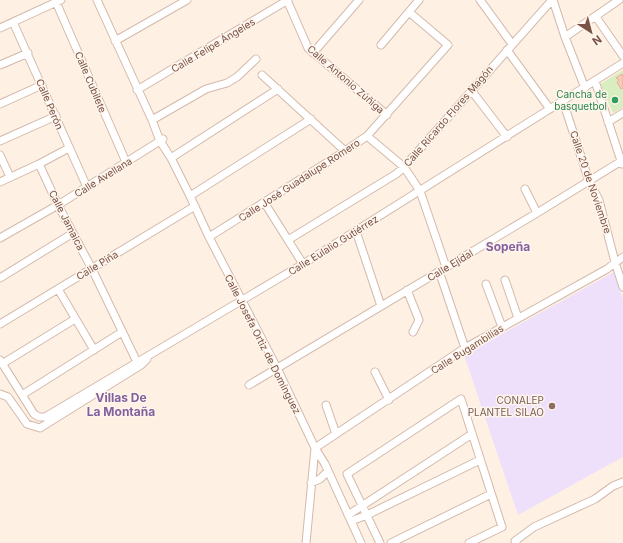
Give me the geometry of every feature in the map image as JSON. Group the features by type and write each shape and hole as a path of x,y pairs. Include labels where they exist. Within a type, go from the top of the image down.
{"street":[{"name":"Calle Josefa Ortiz de Domínguez","path":"97,0 154,118 162,142 277,368 315,448 328,471 361,543"},
{"name":"Calle Josefa Ortiz de Domínguez","path":"102,0 116,40"},
{"path":"116,40 187,0"},
{"name":"Calle Antonio Zúñiga","path":"287,0 308,48 387,115"},
{"name":"Calle Felipe Ángeles","path":"140,89 287,0"},
{"path":"313,53 359,0"},
{"path":"381,45 419,0"},
{"path":"552,0 585,88"},
{"name":"Calle Ricardo Flores Magón","path":"288,240 396,174 404,167 552,0"},
{"path":"565,37 619,0"},
{"path":"0,28 59,1"},
{"name":"Calle Cubilete","path":"59,1 126,162"},
{"path":"482,1 509,47 550,109"},
{"name":"Calle José Guadalupe Romero","path":"209,237 345,151 366,136 387,115 448,45 409,12"},
{"path":"596,17 623,56"},
{"name":"Calle Perón","path":"13,22 87,187"},
{"path":"0,65 28,53"},
{"path":"154,118 206,90 227,83 256,59"},
{"name":"Calle Eulalio Gutiérrez","path":"22,394 34,414 39,417 45,417 303,264 623,63"},
{"path":"262,75 345,151"},
{"path":"595,81 622,162"},
{"path":"0,104 42,85"},
{"path":"171,158 278,89"},
{"path":"471,90 506,137"},
{"name":"Calle 20 de Noviembre","path":"564,101 589,181 599,200 608,230 615,262 623,286"},
{"path":"608,122 623,113"},
{"path":"0,141 56,116"},
{"path":"190,196 311,119"},
{"path":"366,136 404,167 420,191 446,267"},
{"name":"Calle Avellana","path":"0,238 162,142"},
{"path":"0,182 69,148"},
{"path":"0,154 10,177"},
{"name":"Calle Ejidal","path":"249,385 622,162"},
{"name":"Calle Jamaica","path":"39,164 137,362"},
{"path":"525,190 537,213"},
{"path":"264,202 303,264"},
{"name":"Calle Piña","path":"0,324 195,206"},
{"path":"356,231 381,306"},
{"path":"0,278 73,233"},
{"name":"Calle Bugambilias","path":"315,448 465,348 607,269 623,256"},
{"path":"439,271 465,348"},
{"path":"505,280 518,318"},
{"path":"486,284 502,327"},
{"path":"58,289 94,350"},
{"path":"407,290 419,320 413,332"},
{"path":"76,319 1,362 22,394 122,332"},
{"path":"0,394 8,397 27,424 40,428 141,365 156,350"},
{"path":"375,372 388,400"},
{"path":"380,543 347,474 461,399 502,527 469,543"},
{"path":"326,406 336,434"},
{"path":"349,518 362,506 472,434"},
{"path":"306,543 315,448"},
{"path":"349,518 367,515 480,460"},
{"path":"311,483 320,479 328,471"},
{"path":"516,543 515,541 534,527 595,498 613,486 623,482"},
{"path":"392,543 492,494"}],"shaded area":[{"name":"CONALEP PLANTEL SILAO","path":"614,272 623,299 623,457 518,515 464,355"}],"green space":[{"name":"Cancha de basquetbol","path":"623,70 623,107 613,113 601,85"}],"building":[{"path":"622,74 623,88 621,89 617,82 619,80 616,78"}],"place":[{"name":"Cancha de basquetbol","path":"615,100"},
{"name":"CONALEP PLANTEL SILAO","path":"552,406"}],"district":[{"name":"Sopeña","path":"508,247"},
{"name":"Villas De La Montaña","path":"121,405"}]}
